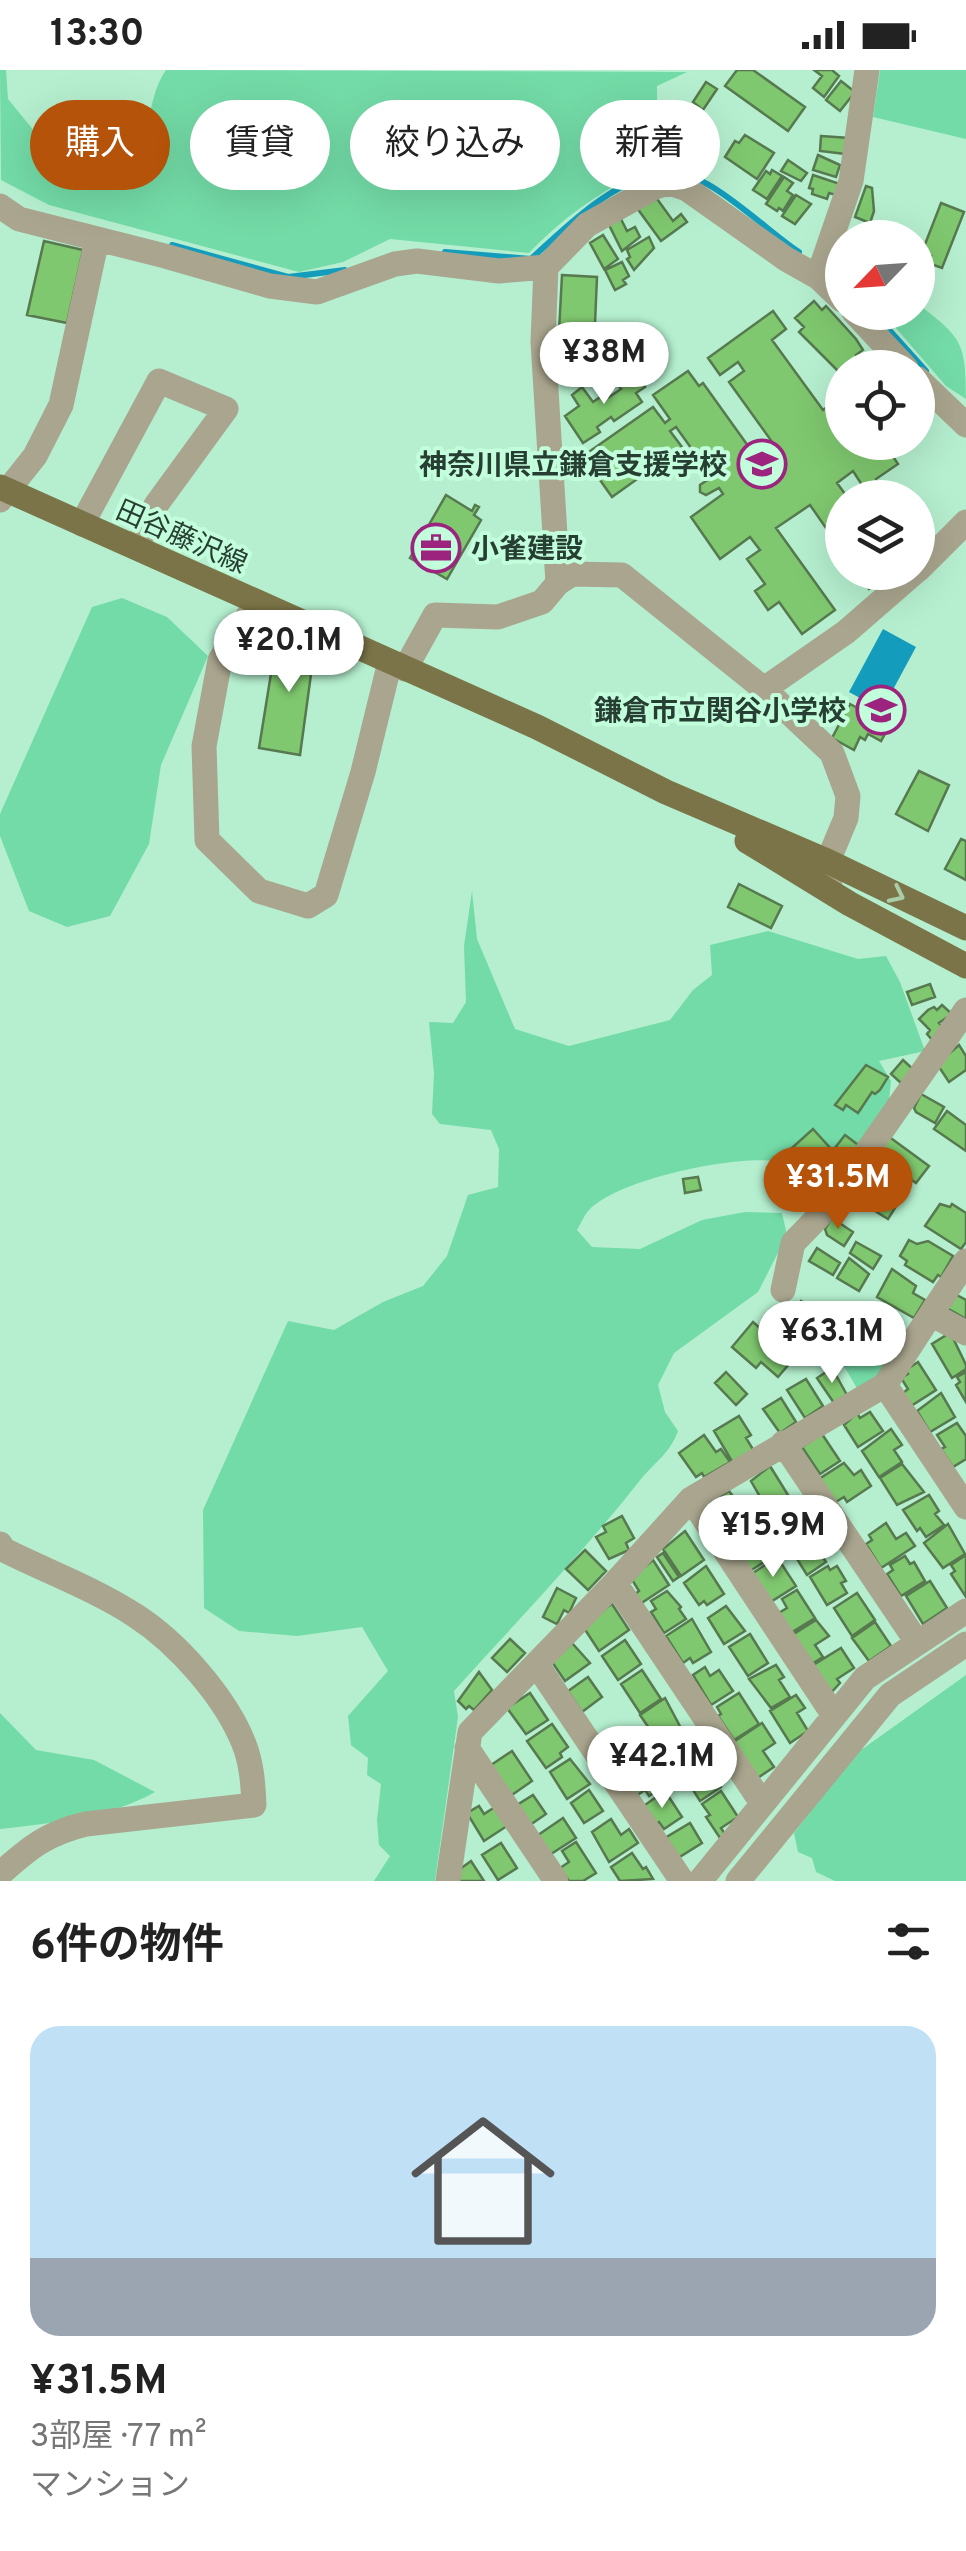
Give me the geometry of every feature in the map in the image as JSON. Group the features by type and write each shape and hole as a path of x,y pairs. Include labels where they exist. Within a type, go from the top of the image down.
{"main road":[{"name":"田谷藤沢線","path":"2,492 137,548 537,728 666,792 827,861 966,928"},
{"name":"田谷藤沢線","path":"666,792 966,966"}],"street":[{"path":"818,277 851,181 867,70"},
{"path":"860,132 886,132"},
{"path":"0,206 19,220 270,286 317,292 395,264 418,260 498,271 546,267 587,225 669,183 688,189 825,284"},
{"path":"2,492 35,456 61,405 96,239"},
{"path":"546,267 542,342 558,582"},
{"path":"871,330 889,350"},
{"path":"82,524 160,382 226,408 156,506 137,548"},
{"path":"935,396 966,426"},
{"path":"935,552 966,522"},
{"path":"257,602 220,660 204,746 208,840 259,890 308,906 326,895 397,665 435,615 498,618 542,602 558,582 572,574 622,574 764,689 832,753 848,796 846,818 827,861 828,877 838,895"},
{"path":"764,689 846,632 894,590"},
{"path":"783,1290 793,1243 829,1206 966,1012"},
{"path":"448,1881 470,1732 616,1583 690,1499 885,1385 966,1261"},
{"path":"931,1314 966,1333"},
{"path":"885,1385 966,1506"},
{"path":"782,1443 916,1642"},
{"path":"690,1499 833,1714"},
{"path":"0,1544 4,1550 135,1615 162,1636 228,1709 246,1747 254,1805 62,1830 32,1845 0,1874"},
{"path":"616,1583 762,1803"},
{"path":"700,1881 865,1678 966,1611"},
{"path":"738,1881 890,1695 966,1644"},
{"path":"537,1665 682,1881"},
{"path":"467,1748 556,1881"}],"green space":[{"path":"0,70 6,70 8,99 30,126 30,190 170,190 170,100 154,100 166,70 687,72 657,86 657,100 580,100 580,190 609,190 558,225 529,253 390,239 343,262 299,272 49,205 1,180"},
{"path":"880,70 966,70 966,139 873,117"},
{"path":"935,318 944,325 962,353 966,399 935,373 935,350 915,350 898,330 935,330"},
{"path":"122,598 167,617 208,656 161,765 149,844 110,916 67,927 29,911 0,836 0,814 92,607"},
{"path":"472,891 477,939 515,1029 569,1046 670,1020 693,990 712,975 710,945 768,931 858,959 886,956 900,982 925,1051 879,1061 891,1081 888,1110 842,1174 773,1161 705,1166 625,1189 586,1214 577,1230 592,1247 640,1249 702,1220 745,1212 782,1213 787,1235 758,1292 674,1353 658,1385 665,1412 678,1431 675,1439 573,1560 454,1691 458,1717 435,1881 374,1881 390,1856 379,1845 381,1784 367,1775 368,1758 351,1745 348,1716 388,1671 362,1627 297,1636 239,1631 204,1608 203,1510 288,1321 334,1330 383,1302 423,1286 447,1256 468,1195 498,1187 499,1149 491,1130 440,1124 432,1114 434,1073 429,1022 453,1023 466,1002 464,946"},
{"path":"848,1336 888,1363 877,1379 858,1390 837,1354"},
{"path":"966,1675 966,1881 835,1881 816,1872 812,1858 798,1852 794,1833 854,1755"},
{"path":"0,1713 36,1750 94,1760 155,1792 100,1814 0,1829"}],"water":[{"path":"883,629 916,647 882,710 849,692"}],"building":[{"path":"737,70 753,70 805,107 788,131 725,86"},
{"path":"814,70 832,70 839,76 824,97 813,88 822,76"},
{"path":"841,81 855,92 840,111 826,100"},
{"path":"706,82 717,89 710,100 694,100"},
{"path":"745,135 774,153 757,179 725,157 735,141 739,143"},
{"path":"821,136 849,138 846,154 820,151"},
{"path":"818,155 840,165 836,177 813,170"},
{"path":"788,160 807,173 801,181 781,171"},
{"path":"772,170 782,176 767,199 753,190 766,171 770,174"},
{"path":"813,175 840,184 836,195 829,193 827,199 812,194 813,189 809,188"},
{"path":"784,177 793,183 787,191 793,195 783,211 777,211 766,204"},
{"path":"866,186 872,188 871,220 855,217"},
{"path":"796,195 811,204 795,224 782,216"},
{"path":"655,196 673,221 681,214 687,222 661,241 637,208"},
{"path":"941,203 964,212 942,268 935,266 934,220"},
{"path":"620,217 627,231 635,227 640,237 622,251 608,223"},
{"path":"603,235 618,259 604,269 590,243"},
{"path":"649,237 654,248 634,270 627,250"},
{"path":"44,241 83,250 67,323 27,315"},
{"path":"622,262 629,276 623,280 626,284 615,290 605,270"},
{"path":"562,275 597,277 593,370 557,369"},
{"path":"814,301 822,310 825,307 825,330 848,330 863,350 825,350 825,358 799,332 804,327 795,318"},
{"path":"773,311 786,329 772,340 825,409 825,460 895,460 898,464 877,480 859,480 853,471 841,480 825,480 825,527 810,505 776,528 835,610 802,634 779,602 768,610 755,591 765,584 747,559 760,550 750,537 720,559 691,517 723,494 719,488 706,495 700,492 700,485 712,477 676,427 670,431 682,447 612,497 583,456 653,407 665,423 670,419 653,395 688,371 699,386 703,383 751,450 747,453 753,462 775,446 729,382 744,371 738,362 720,375 708,358"},
{"path":"634,372 645,387 636,393 642,402 614,421 611,417 597,427 600,432 583,443 565,416 579,406 572,395 582,387 593,402 606,393 609,397 621,389 617,384"},
{"path":"446,495 472,511 475,505 479,507 474,515 481,520 447,579 410,558"},
{"path":"283,633 324,652 318,668 312,667 300,755 259,748 275,649"},
{"path":"850,704 890,725 881,741 868,734 865,740 860,737 854,750 832,738"},
{"path":"919,771 949,785 928,831 896,814"},
{"path":"961,839 966,841 966,880 945,869"},
{"path":"739,884 782,906 771,928 728,907"},
{"path":"930,984 935,997 912,1005 907,992"},
{"path":"942,1005 952,1014 939,1023 944,1028 932,1040 927,1034 930,1030 919,1019 928,1010 937,1010"},
{"path":"959,1045 966,1056 966,1070 949,1082 937,1064"},
{"path":"903,1060 914,1070 902,1084 891,1074"},
{"path":"866,1065 888,1077 880,1090 872,1092 858,1113 846,1105 843,1110 835,1105"},
{"path":"921,1094 944,1107 935,1123 914,1108"},
{"path":"947,1111 966,1125 966,1151 934,1129"},
{"path":"813,1129 832,1150 796,1186 781,1163 787,1158 784,1155"},
{"path":"845,1135 861,1147 848,1165 831,1153"},
{"path":"888,1136 929,1166 916,1183 875,1154"},
{"path":"698,1177 701,1190 685,1193 683,1179"},
{"path":"880,1177 905,1192 888,1219 859,1201 871,1180 876,1183"},
{"path":"820,1178 832,1186 814,1206 793,1194 807,1181 814,1186"},
{"path":"940,1204 952,1204 966,1213 966,1242 961,1249 925,1226"},
{"path":"832,1218 853,1232 844,1246 827,1235 825,1229"},
{"path":"909,1240 917,1244 928,1241 953,1256 941,1277 938,1275 933,1282 905,1265 907,1261 900,1256"},
{"path":"856,1242 881,1256 873,1269 850,1253"},
{"path":"817,1248 840,1263 833,1275 809,1261"},
{"path":"849,1258 869,1274 859,1291 837,1278"},
{"path":"892,1269 916,1286 913,1293 925,1300 914,1318 877,1297"},
{"path":"953,1293 966,1300 966,1319 945,1307"},
{"path":"801,1301 819,1316 809,1329 791,1314"},
{"path":"885,1310 898,1319 895,1324 902,1329 888,1352 867,1339"},
{"path":"753,1322 762,1330 765,1327 795,1357 778,1377 761,1362 756,1368 732,1347"},
{"path":"815,1327 831,1342 811,1363 795,1348"},
{"path":"948,1334 966,1365 952,1378 932,1344"},
{"path":"918,1362 936,1390 911,1406 903,1393 908,1389 901,1378"},
{"path":"832,1368 847,1395 834,1403 817,1378"},
{"path":"726,1372 747,1394 736,1405 715,1383"},
{"path":"966,1372 966,1402 956,1385 960,1382 957,1377"},
{"path":"806,1379 823,1406 805,1418 787,1390"},
{"path":"941,1393 955,1417 930,1432 917,1411"},
{"path":"781,1398 796,1422 780,1433 763,1409"},
{"path":"870,1412 883,1431 858,1447 844,1425 857,1413 860,1418"},
{"path":"739,1416 751,1435 746,1438 754,1451 733,1463 714,1431"},
{"path":"957,1423 966,1436 966,1459 953,1467 937,1435"},
{"path":"891,1429 902,1445 894,1450 902,1462 879,1477 862,1451"},
{"path":"822,1434 840,1461 820,1474 802,1447"},
{"path":"704,1435 716,1452 721,1449 730,1462 704,1477 702,1473 696,1477 679,1453"},
{"path":"844,1463 854,1475 861,1470 871,1486 847,1502 844,1497 834,1503 819,1479"},
{"path":"902,1464 924,1492 897,1505 880,1478"},
{"path":"770,1466 788,1495 767,1509 751,1481"},
{"path":"729,1491 752,1522 742,1529 745,1533 731,1542 707,1506"},
{"path":"929,1495 939,1511 935,1514 944,1525 926,1537 903,1510"},
{"path":"790,1503 808,1531 788,1544 770,1516"},
{"path":"622,1516 634,1538 626,1543 629,1550 609,1559 596,1537 606,1532 603,1526"},
{"path":"886,1523 896,1539 906,1533 915,1546 881,1568 866,1544 872,1540 869,1535"},
{"path":"948,1524 965,1554 943,1568 924,1543"},
{"path":"754,1528 772,1557 750,1571 735,1549 742,1545 738,1538"},
{"path":"685,1531 704,1560 681,1576 663,1549"},
{"path":"807,1533 826,1562 807,1575 789,1546"},
{"path":"585,1550 606,1571 588,1590 566,1569"},
{"path":"663,1553 679,1577 673,1581 657,1557"},
{"path":"966,1555 966,1597 951,1574 955,1571 951,1565"},
{"path":"905,1556 910,1564 914,1562 925,1581 901,1596 887,1574 893,1570 890,1565"},
{"path":"777,1557 796,1586 769,1603 750,1575"},
{"path":"653,1560 669,1585 640,1604 634,1595 639,1591 631,1578"},
{"path":"706,1566 724,1594 707,1605 704,1601 699,1605 684,1583"},
{"path":"828,1566 830,1570 837,1566 846,1581 841,1583 847,1593 827,1605 810,1577"},
{"path":"930,1581 947,1608 923,1624 906,1596"},
{"path":"557,1588 576,1598 569,1613 564,1610 557,1624 543,1617"},
{"path":"797,1590 815,1618 789,1634 777,1614 787,1608 782,1599"},
{"path":"667,1591 686,1619 664,1633 651,1612 656,1609 651,1601"},
{"path":"857,1593 875,1620 852,1636 834,1608"},
{"path":"612,1604 629,1630 599,1651 584,1628"},
{"path":"726,1606 745,1631 724,1644 708,1618"},
{"path":"692,1619 711,1652 693,1663 690,1658 683,1663 666,1636"},
{"path":"816,1620 829,1636 815,1645 823,1657 810,1665 789,1637"},
{"path":"875,1622 891,1646 869,1661 852,1638"},
{"path":"750,1634 768,1663 748,1676 729,1647"},
{"path":"510,1639 525,1653 507,1672 492,1658"},
{"path":"625,1640 641,1664 618,1680 602,1656"},
{"path":"572,1643 590,1663 565,1681 552,1662"},
{"path":"841,1648 854,1668 837,1679 840,1683 828,1696 810,1667"},
{"path":"776,1665 784,1677 779,1680 790,1697 771,1708 749,1679"},
{"path":"705,1667 710,1676 719,1670 733,1691 711,1705 693,1675"},
{"path":"642,1670 661,1699 640,1713 621,1684"},
{"path":"479,1672 492,1690 474,1710 469,1706 466,1709 458,1701"},
{"path":"588,1677 602,1697 582,1712 568,1691"},
{"path":"530,1693 548,1720 526,1734 507,1708"},
{"path":"739,1693 759,1724 734,1740 718,1716 721,1714 717,1707"},
{"path":"796,1695 805,1708 797,1713 808,1731 790,1743 770,1711"},
{"path":"665,1698 682,1730 660,1744 640,1715"},
{"path":"762,1723 775,1743 763,1751 774,1767 756,1779 732,1743"},
{"path":"552,1724 568,1747 560,1753 562,1757 546,1768 527,1741"},
{"path":"620,1732 624,1739 629,1735 640,1753 635,1755 639,1761 623,1771 603,1742"},
{"path":"681,1734 699,1761 681,1773 662,1746"},
{"path":"512,1751 532,1781 509,1797 488,1767"},
{"path":"706,1758 721,1787 700,1801 683,1774"},
{"path":"570,1759 590,1784 567,1799 550,1772"},
{"path":"640,1763 652,1780 657,1777 663,1786 649,1796 645,1790 636,1796 621,1776"},
{"path":"589,1790 603,1811 584,1823 571,1803"},
{"path":"665,1791 682,1817 664,1829 659,1822 655,1825 642,1807"},
{"path":"721,1791 738,1817 721,1828 725,1834 720,1838 702,1804"},
{"path":"533,1795 546,1814 530,1825 517,1805"},
{"path":"479,1806 484,1814 495,1807 507,1826 484,1841 467,1813"},
{"path":"563,1818 576,1838 551,1854 538,1835"},
{"path":"611,1819 621,1835 629,1829 638,1843 609,1862 592,1832"},
{"path":"690,1823 702,1843 678,1858 665,1838"},
{"path":"576,1842 596,1873 583,1881 569,1881 560,1868 569,1862 562,1851"},
{"path":"501,1843 517,1868 498,1880 482,1855"},
{"path":"632,1853 653,1879 620,1881 611,1867"},
{"path":"471,1861 484,1881 460,1881 456,1872"}],"waterway":[{"path":"445,252 531,259 616,190"},
{"path":"717,190 799,252"},
{"path":"172,245 288,277 345,270"},
{"path":"889,330 907,350"}],"place":[{"name":"神奈川県立鎌倉支援学校","path":"762,464"},
{"name":"小雀建設","path":"436,548"},
{"name":"鎌倉市立関谷小学校","path":"881,710"}]}
